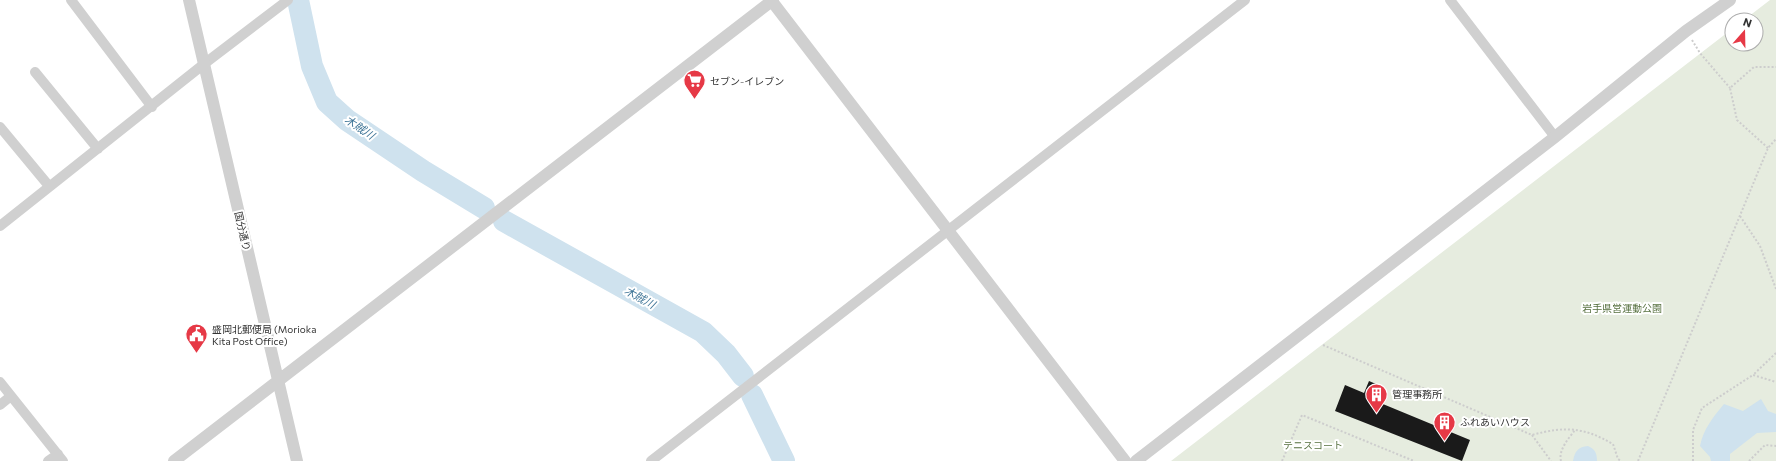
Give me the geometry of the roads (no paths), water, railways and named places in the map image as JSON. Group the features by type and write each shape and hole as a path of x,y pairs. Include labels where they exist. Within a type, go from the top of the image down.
{"street":[{"path":"71,0 152,107"},
{"name":"国分通り","path":"189,0 297,461"},
{"path":"0,226 49,186 152,107 204,64 288,0"},
{"path":"174,461 772,0 1125,461"},
{"path":"651,461 1245,0"},
{"path":"1450,0 1555,137"},
{"path":"1136,461 1555,137 1686,32 1730,0"},
{"path":"35,72 98,149"},
{"path":"0,127 49,186"},
{"path":"0,382 61,457 48,461"},
{"path":"0,405 11,396"}],"water":[{"path":"1761,399 1768,411 1776,414 1776,432 1757,433 1730,454 1730,461 1711,461 1710,457 1700,446 1701,440 1712,419 1724,404 1743,411"},
{"path":"1588,446 1595,452 1597,461 1573,461 1578,450 1582,447"}],"waterway":[{"name":"木賊川","path":"298,0 312,66 327,102 347,120 423,171 484,208"},
{"name":"木賊川","path":"504,221 703,332 726,354 743,376"},
{"name":"木賊川","path":"752,395 784,461"}],"place":[{"name":"セブン-イレブン","path":"695,100"},
{"name":"盛岡北郵便局 (Morioka Kita Post Office)","path":"196,354"},
{"name":"管理事務所","path":"1377,414"},
{"name":"ふれあいハウス","path":"1444,442"}],"park label":[{"name":"岩手県営運動公園","path":"1622,308"},
{"name":"テニスコート","path":"1313,445"}]}
